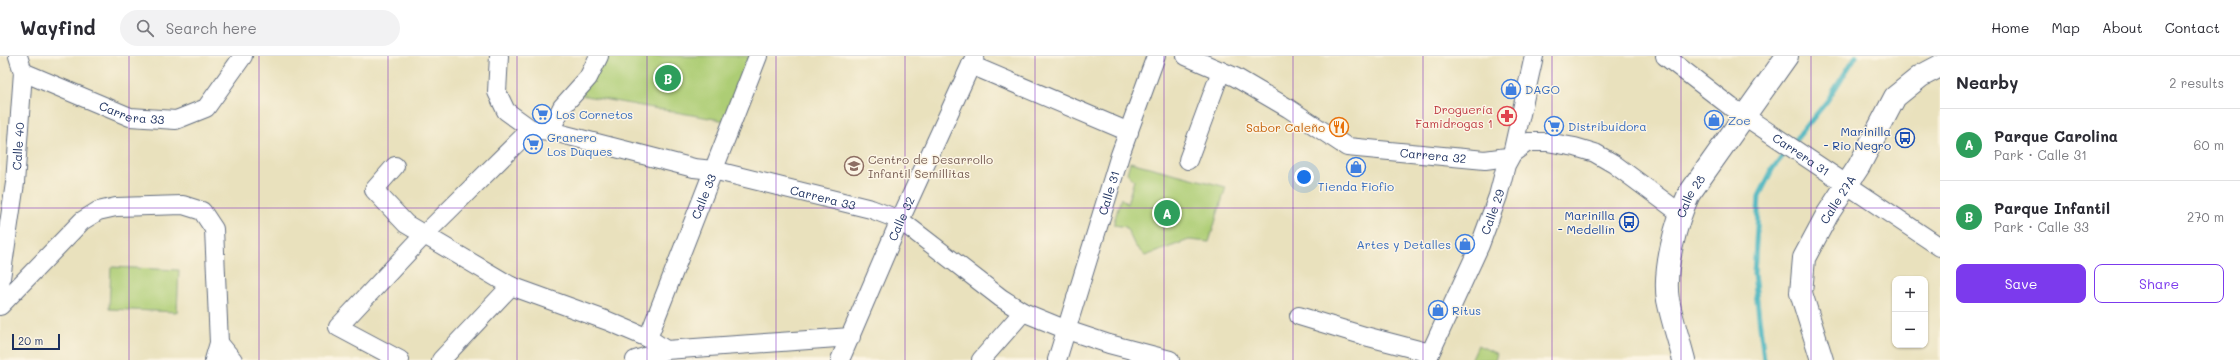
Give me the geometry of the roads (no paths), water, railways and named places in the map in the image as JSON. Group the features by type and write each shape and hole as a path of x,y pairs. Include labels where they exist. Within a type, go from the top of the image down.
{"main road":[{"name":"Calle 28","path":"1684,360 1668,299 1673,240 1680,213 1689,194 1787,56"},
{"name":"Calle 27A","path":"1822,360 1801,293 1804,258 1846,184 1860,166 1895,96 1921,76 1940,66"}],"street":[{"name":"Carrera 33","path":"21,64 130,117 176,120 206,108 243,56"},
{"name":"Carrera 33","path":"499,56 497,92 506,112 531,129 550,132 645,157 694,168 713,170 871,208 900,220 1001,298 1023,312 1067,330 1109,344 1170,360"},
{"path":"550,132 562,107 588,78 600,56"},
{"name":"Calle 33","path":"648,338 758,56"},
{"name":"Calle 31","path":"1057,360 1120,154 1156,56"},
{"name":"Carrera 32","path":"1186,56 1221,71 1288,108 1346,148 1485,160 1500,159 1512,154 1528,142 1547,142 1574,147 1595,153 1614,164 1680,213"},
{"name":"Calle 29","path":"1429,356 1480,245 1498,196 1506,165 1512,154 1534,56"},
{"name":"Carrera 31","path":"1666,56 1745,116 1940,247"},
{"path":"973,60 1129,132"},
{"name":"Calle 32","path":"840,360 900,220 973,60"},
{"name":"Calle 40","path":"0,285 15,183 21,64"},
{"path":"1188,160 1221,71"},
{"path":"400,360 346,333 338,327 425,234 531,129"},
{"path":"395,166 375,187 375,192 406,224 511,286 608,321 648,338 666,350"},
{"path":"0,306 82,221 98,211 116,207 183,205 202,211 214,229 217,352 233,360"},
{"path":"441,360 511,286"},
{"path":"980,360 1023,312"},
{"path":"1299,316 1429,356"},
{"path":"634,360 666,350 851,337"}],"waterway":[{"path":"1764,360 1754,274 1759,196 1773,168 1827,101 1856,56"}],"place":[{"name":"Parque Infantil","path":"668,78"},
{"name":"DAGO","path":"1511,89"},
{"name":"Los Cornetos","path":"542,114"},
{"name":"Droguería Famidrogas 1","path":"1507,116"},
{"name":"Zoe","path":"1714,120"},
{"name":"Distribuidora","path":"1554,126"},
{"name":"Sabor Caleño","path":"1339,127"},
{"name":"Marinilla - Rio Negro","path":"1905,138"},
{"name":"Granero Los Duques","path":"533,144"},
{"name":"Centro de Desarrollo Infantil Semillitas","path":"854,166"},
{"name":"Tienda Fiofio","path":"1356,167"},
{"name":"Parque Carolina","path":"1167,213"},
{"name":"Marinilla - Medellín","path":"1629,222"},
{"name":"Artes y Detalles","path":"1465,244"},
{"name":"Ritus","path":"1438,310"}]}
